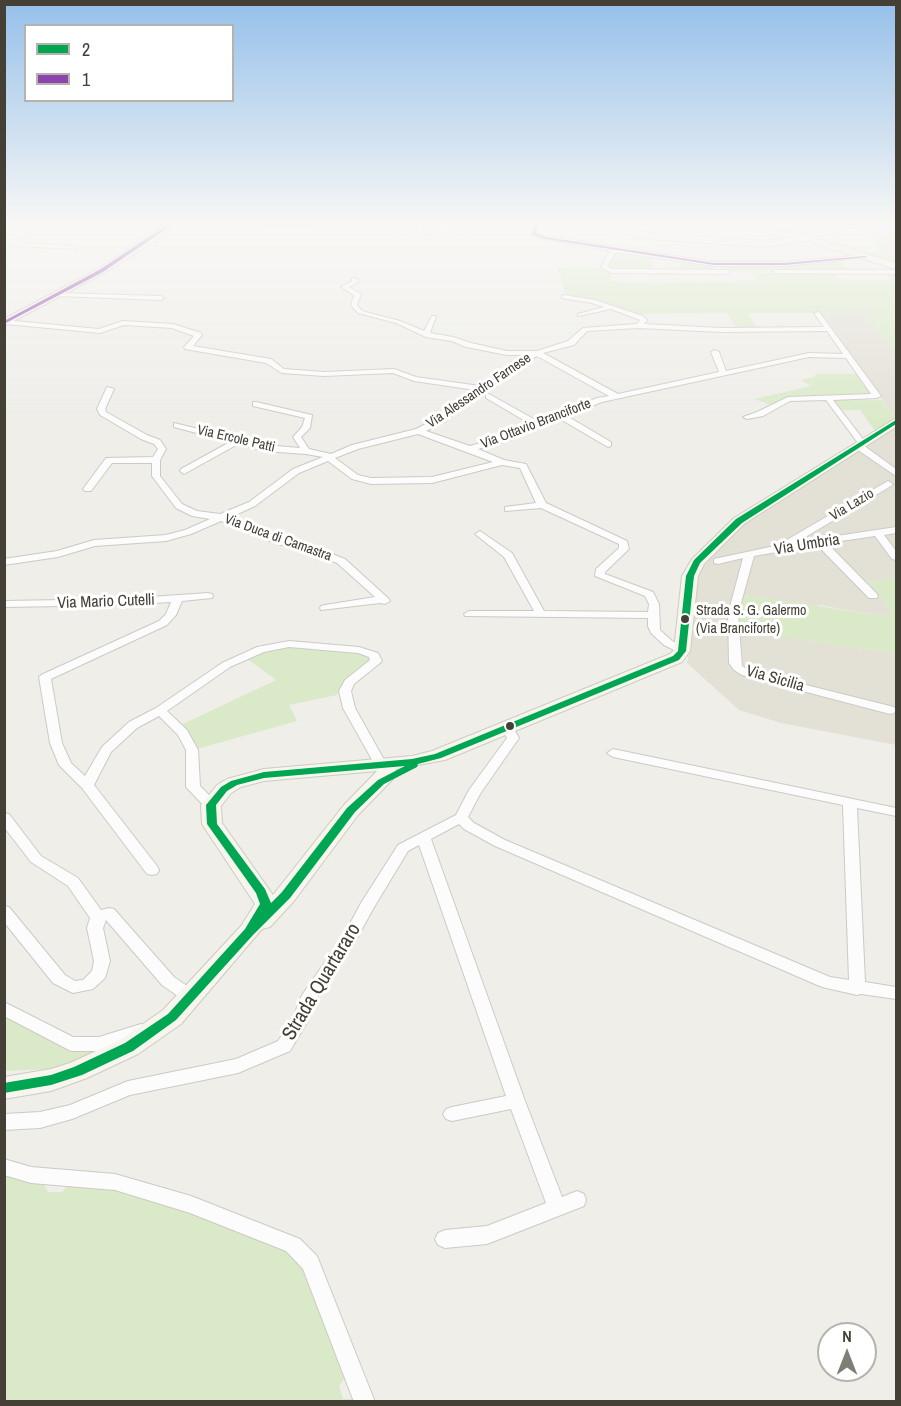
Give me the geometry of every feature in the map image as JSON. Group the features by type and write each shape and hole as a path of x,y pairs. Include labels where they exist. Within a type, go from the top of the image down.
{"main road":[{"path":"5,322 64,291"},
{"path":"249,932 266,904 261,892 212,824 211,805 224,789 248,778 381,774 412,762 438,756 676,658 682,651 690,576 697,562 739,521 897,422"},
{"path":"4,1088 33,1084 78,1071 129,1047 160,1026 192,997 249,932 273,910 381,774"},
{"path":"261,892 272,895 279,893 297,877"}],"street":[{"path":"351,291 358,294 354,303 356,309 399,322 426,335 507,352 537,353 616,396"},
{"path":"57,295 140,297 162,295"},
{"path":"564,297 593,301 640,317 644,320 639,326"},
{"path":"580,315 608,308"},
{"path":"747,417 759,414 788,399 877,396 817,313"},
{"path":"426,335 434,317"},
{"path":"5,322 100,331 123,323 165,325 198,335 188,347 268,361 276,364 282,371 324,374 394,371 414,379 486,392 539,425"},
{"name":"Via Alessandro Farnese","path":"4,562 58,554 94,543 166,538 188,532 252,504 291,474 329,456 419,431 486,392 513,365 537,353 571,343 585,329 639,326 721,330 829,329"},
{"path":"715,352 724,374"},
{"name":"Via Ottavio Branciforte","path":"470,449 616,396 809,355 849,356"},
{"name":"Via Duca di Camastra","path":"110,389 101,409 103,413 144,437 158,442 162,453 156,460 156,476 171,499 195,514 219,517 280,542 308,548 341,561 384,600 325,608"},
{"path":"828,398 860,444 897,473"},
{"path":"256,404 309,417 306,428 297,437 306,451"},
{"path":"560,416 608,444"},
{"name":"Via Ercole Patti","path":"177,425 264,448 306,451 329,456"},
{"path":"419,431 470,449"},
{"path":"184,471 237,441"},
{"name":"Via Ottavio Branciforte","path":"470,449 502,462 523,466 542,505"},
{"path":"329,456 355,477 371,481 432,480 502,462"},
{"path":"88,489 109,460 156,460"},
{"name":"Via Lazio","path":"790,546 789,543 888,484"},
{"path":"508,509 542,505 624,543 624,549 600,571 600,576 644,590 652,598 655,631 668,643 682,651"},
{"name":"Via Umbria","path":"718,561 790,546 897,530"},
{"path":"878,533 897,557"},
{"path":"480,534 508,555 540,614"},
{"path":"821,543 873,596"},
{"name":"Via Sicilia","path":"749,555 733,614 734,656 738,668 746,673 890,710"},
{"name":"Via Mario Cutelli","path":"4,604 178,599 208,596"},
{"path":"152,870 87,785 65,765 56,744 45,677 163,622 171,615 178,599"},
{"path":"469,614 652,615"},
{"path":"87,785 114,740 133,725 160,711 226,665 261,650 289,644 369,652 375,655 376,661 350,681 345,691 349,708 381,774"},
{"path":"160,711 183,733 192,750 194,787 211,805"},
{"path":"507,727 513,738 474,793 461,818 469,826 500,843 580,878 828,983 897,993"},
{"path":"613,753 897,812"},
{"path":"850,804 857,989"},
{"path":"4,817 36,859 73,882 98,917"},
{"name":"Strada Quartararo","path":"4,1122 40,1120 72,1112 128,1088 238,1066 284,1046 299,1023 309,999 350,938 366,907 403,848 461,818"},
{"path":"423,836 516,1101 557,1207"},
{"path":"4,911 60,979 73,987 87,985 94,980 102,968 95,928 98,917"},
{"path":"98,917 109,913 168,981 192,997"},
{"path":"4,1008 61,1041 85,1046 160,1026"},
{"path":"452,1114 516,1101"},
{"path":"4,1167 41,1176 115,1182 191,1205 293,1245 310,1263 365,1401"},
{"path":"445,1239 487,1235 577,1200"}],"shaded area":[{"path":"840,307 869,307 896,350 896,419 820,311"},
{"path":"896,419 896,578 867,582 892,612 880,616 819,605 738,630 896,654 896,745 781,723 739,710 687,663 690,648 678,634 692,561 734,518"}],"green space":[{"path":"564,291 896,291 896,352 863,315 873,315 870,309 855,311 847,308 849,311 842,313 748,313 756,328 736,328 727,313 636,314 597,301 566,297"},
{"path":"816,374 858,374 873,394 791,397 772,405 754,399 811,386 801,380 814,377"},
{"path":"832,400 882,400 896,419 876,432 860,410 840,410"},
{"path":"896,578 896,654 737,630 737,616 743,594 880,616 892,612 867,581"},
{"path":"288,646 365,653 372,659 346,679 337,695 289,705 297,721 197,749 183,724 276,680 246,658"},
{"path":"5,1017 67,1050 100,1052 49,1069 5,1071"},
{"path":"4,1170 41,1179 48,1192 62,1192 69,1184 104,1183 222,1220 296,1251 345,1378 339,1386 343,1399 357,1401 5,1401"}],"transit line":[{"name":"1","path":"4,323 64,291"},
{"name":"2","path":"4,1088 51,1080 78,1071 129,1047 172,1017 249,932 266,904 261,892 212,824 211,805 224,789 234,783 264,775 412,762 438,756 676,658 682,651 690,576 697,562 739,521 896,422"},
{"name":"2","path":"250,932 286,895 351,810 381,782 414,765"}],"place":[{"name":"Strada S. G. Galermo (Via Branciforte)","path":"685,619"}]}
